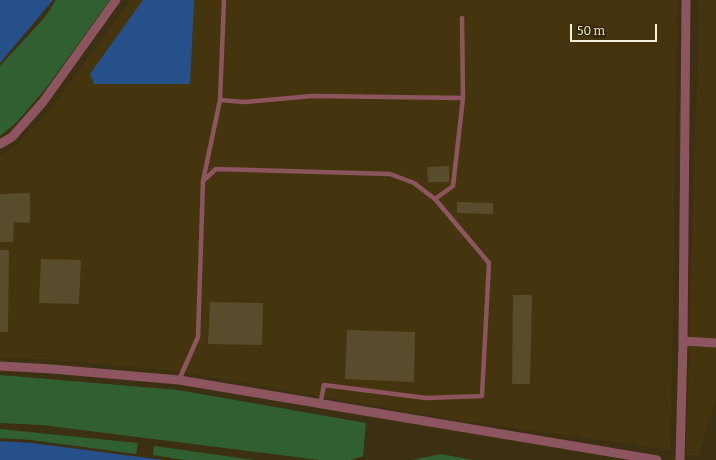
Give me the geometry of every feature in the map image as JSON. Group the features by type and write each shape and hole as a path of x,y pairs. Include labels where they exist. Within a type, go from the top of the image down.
{"street":[{"path":"0,144 12,137 43,102 116,0"},
{"path":"680,460 683,341 686,0"},
{"path":"683,341 716,343"},
{"path":"0,366 179,380 320,405 657,460"}],"lane":[{"path":"179,380 198,337 203,181 220,100 224,0"},
{"path":"434,199 453,186 463,98 462,18"},
{"path":"220,100 245,102 312,96 463,98"},
{"path":"203,181 216,169 390,174 414,183 434,199 489,264 482,396 426,398 324,385 320,405"}],"shaded area":[{"path":"131,0 677,0 671,450 438,417 175,371 54,360 0,358 0,156 20,142 53,105"},
{"path":"699,0 716,0 716,397 699,456 686,455"}],"green space":[{"path":"56,0 110,0 47,87 17,122 0,136 0,66 45,17"},
{"path":"0,375 178,390 366,423 363,456 351,460 320,460 42,425 0,423"},
{"path":"0,429 138,443 136,454 31,440 0,438"},
{"path":"154,446 254,460 185,460 153,455"},
{"path":"441,454 473,460 412,460"}],"water":[{"path":"0,0 53,0 0,63"},
{"path":"143,0 194,0 190,84 94,84 90,74"},
{"path":"0,441 32,443 163,460 0,460"}],"building":[{"path":"449,166 449,182 428,182 427,167"},
{"path":"30,193 30,223 14,222 13,242 0,242 0,194"},
{"path":"457,202 493,203 493,214 457,213"},
{"path":"0,250 9,250 8,332 0,332"},
{"path":"41,259 81,260 79,304 39,303"},
{"path":"513,295 532,295 530,384 512,384"},
{"path":"210,302 263,303 262,345 208,344"},
{"path":"347,330 415,332 414,382 345,379"}]}
